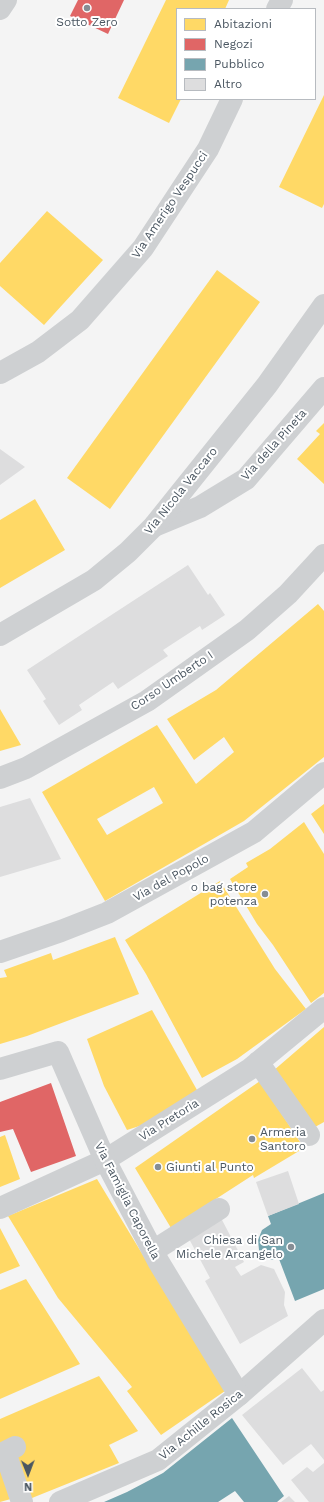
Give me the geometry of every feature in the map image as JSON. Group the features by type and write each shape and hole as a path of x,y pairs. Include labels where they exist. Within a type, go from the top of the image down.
{"street":[{"path":"0,9 6,0"},
{"name":"Via Amerigo Vespucci","path":"0,373 38,352 80,320 143,248 208,149 232,100"},
{"name":"Via Nicola Vaccaro","path":"0,635 94,580 128,552 154,526 267,385 324,305"},
{"name":"Via della Pineta","path":"154,526 200,507 246,479 324,388"},
{"name":"Corso Umberto I","path":"0,778 26,768 147,701 247,630 288,594 324,555"},
{"name":"Via del Popolo","path":"0,952 107,913 254,832 324,773"},
{"name":"Via Pretoria","path":"0,1208 104,1160 250,1069 324,1008"},
{"name":"Via Famiglia Caporella","path":"0,1070 58,1052 104,1160 153,1251 239,1395"},
{"path":"258,1062 309,1135"},
{"path":"153,1251 219,1209"},
{"name":"Via Achille Rosica","path":"60,1502 158,1460 239,1395 324,1320"},
{"path":"15,1447 5,1452 22,1502"}],"building: Abitazioni":[{"path":"166,0 229,0 225,8 176,8 176,100 180,100 169,123 118,98"},
{"path":"324,95 324,204 322,208 279,187"},
{"path":"47,211 103,260 44,325 0,286 0,263"},
{"path":"217,270 260,302 110,509 67,478"},
{"path":"324,423 324,484 297,459 320,434 316,431"},
{"path":"35,499 65,550 0,588 0,520"},
{"path":"318,604 324,611 324,757 244,821 105,901 42,792 157,725 196,784 234,752 224,737 194,760 167,719 216,690","holes":["154,787 163,803 107,835 97,819"]},
{"path":"0,709 21,745 0,751"},
{"path":"324,804 324,834 311,814"},
{"path":"304,822 324,854 324,993 311,1003 273,945 257,924 230,879 248,867 246,863 270,849"},
{"path":"220,881 275,969 306,1009 237,1059 202,1078 146,974 125,940"},
{"path":"115,937 139,994 27,1036 0,1044 0,978 7,977 4,970 51,953 53,960"},
{"path":"152,1010 197,1090 149,1123 127,1130 104,1086 87,1039"},
{"path":"324,1027 324,1122 315,1127 273,1071"},
{"path":"260,1081 304,1148 254,1178 253,1175 171,1228 135,1168"},
{"path":"5,1135 20,1179 0,1187 0,1137"},
{"path":"97,1179 225,1391 161,1435 127,1391 132,1387 58,1298 8,1216"},
{"path":"0,1228 20,1266 0,1274"},
{"path":"26,1279 80,1364 0,1399 0,1290"},
{"path":"99,1376 138,1431 109,1445 119,1463 27,1500 0,1447 0,1419"},
{"path":"0,1449 18,1497 0,1502"}],"building: Negozi":[{"path":"78,0 124,0 108,34 70,16"},
{"path":"51,1083 76,1156 31,1172 13,1129 0,1132 0,1102"}],"building: Pubblico":[{"name":"Chiesa di San Michele Arcangelo","path":"324,1193 324,1289 295,1301 279,1259 268,1260 265,1258 259,1250 258,1240 262,1230 271,1224 268,1216"},
{"path":"232,1418 284,1496 277,1502 244,1502 235,1491 218,1502 104,1502 163,1473"}],"building: Altro":[{"path":"0,449 25,467 0,485"},
{"path":"188,565 208,595 210,593 225,615 202,630 200,626 163,650 168,656 118,689 113,682 79,705 82,710 59,725 43,701 46,699 27,670"},
{"path":"30,798 61,859 0,877 0,807"},
{"path":"288,1171 299,1204 268,1216 256,1182"},
{"path":"221,1218 244,1262 235,1267 241,1276 261,1265 274,1269 285,1292 284,1305 288,1316 240,1344 205,1281 210,1278 188,1237"},
{"path":"302,1368 321,1392 324,1390 324,1460 311,1444 283,1465 242,1415"},
{"path":"324,1463 324,1502 309,1502 291,1480 307,1467 313,1472"},
{"path":"289,1496 295,1502 281,1502"}],"place":[{"name":"Sotto Zero","path":"87,8"},
{"name":"o bag store potenza","path":"265,894"},
{"name":"Armeria Santoro","path":"252,1139"},
{"name":"Giunti al Punto","path":"158,1167"},
{"name":"Chiesa di San Michele Arcangelo","path":"291,1247"}]}
